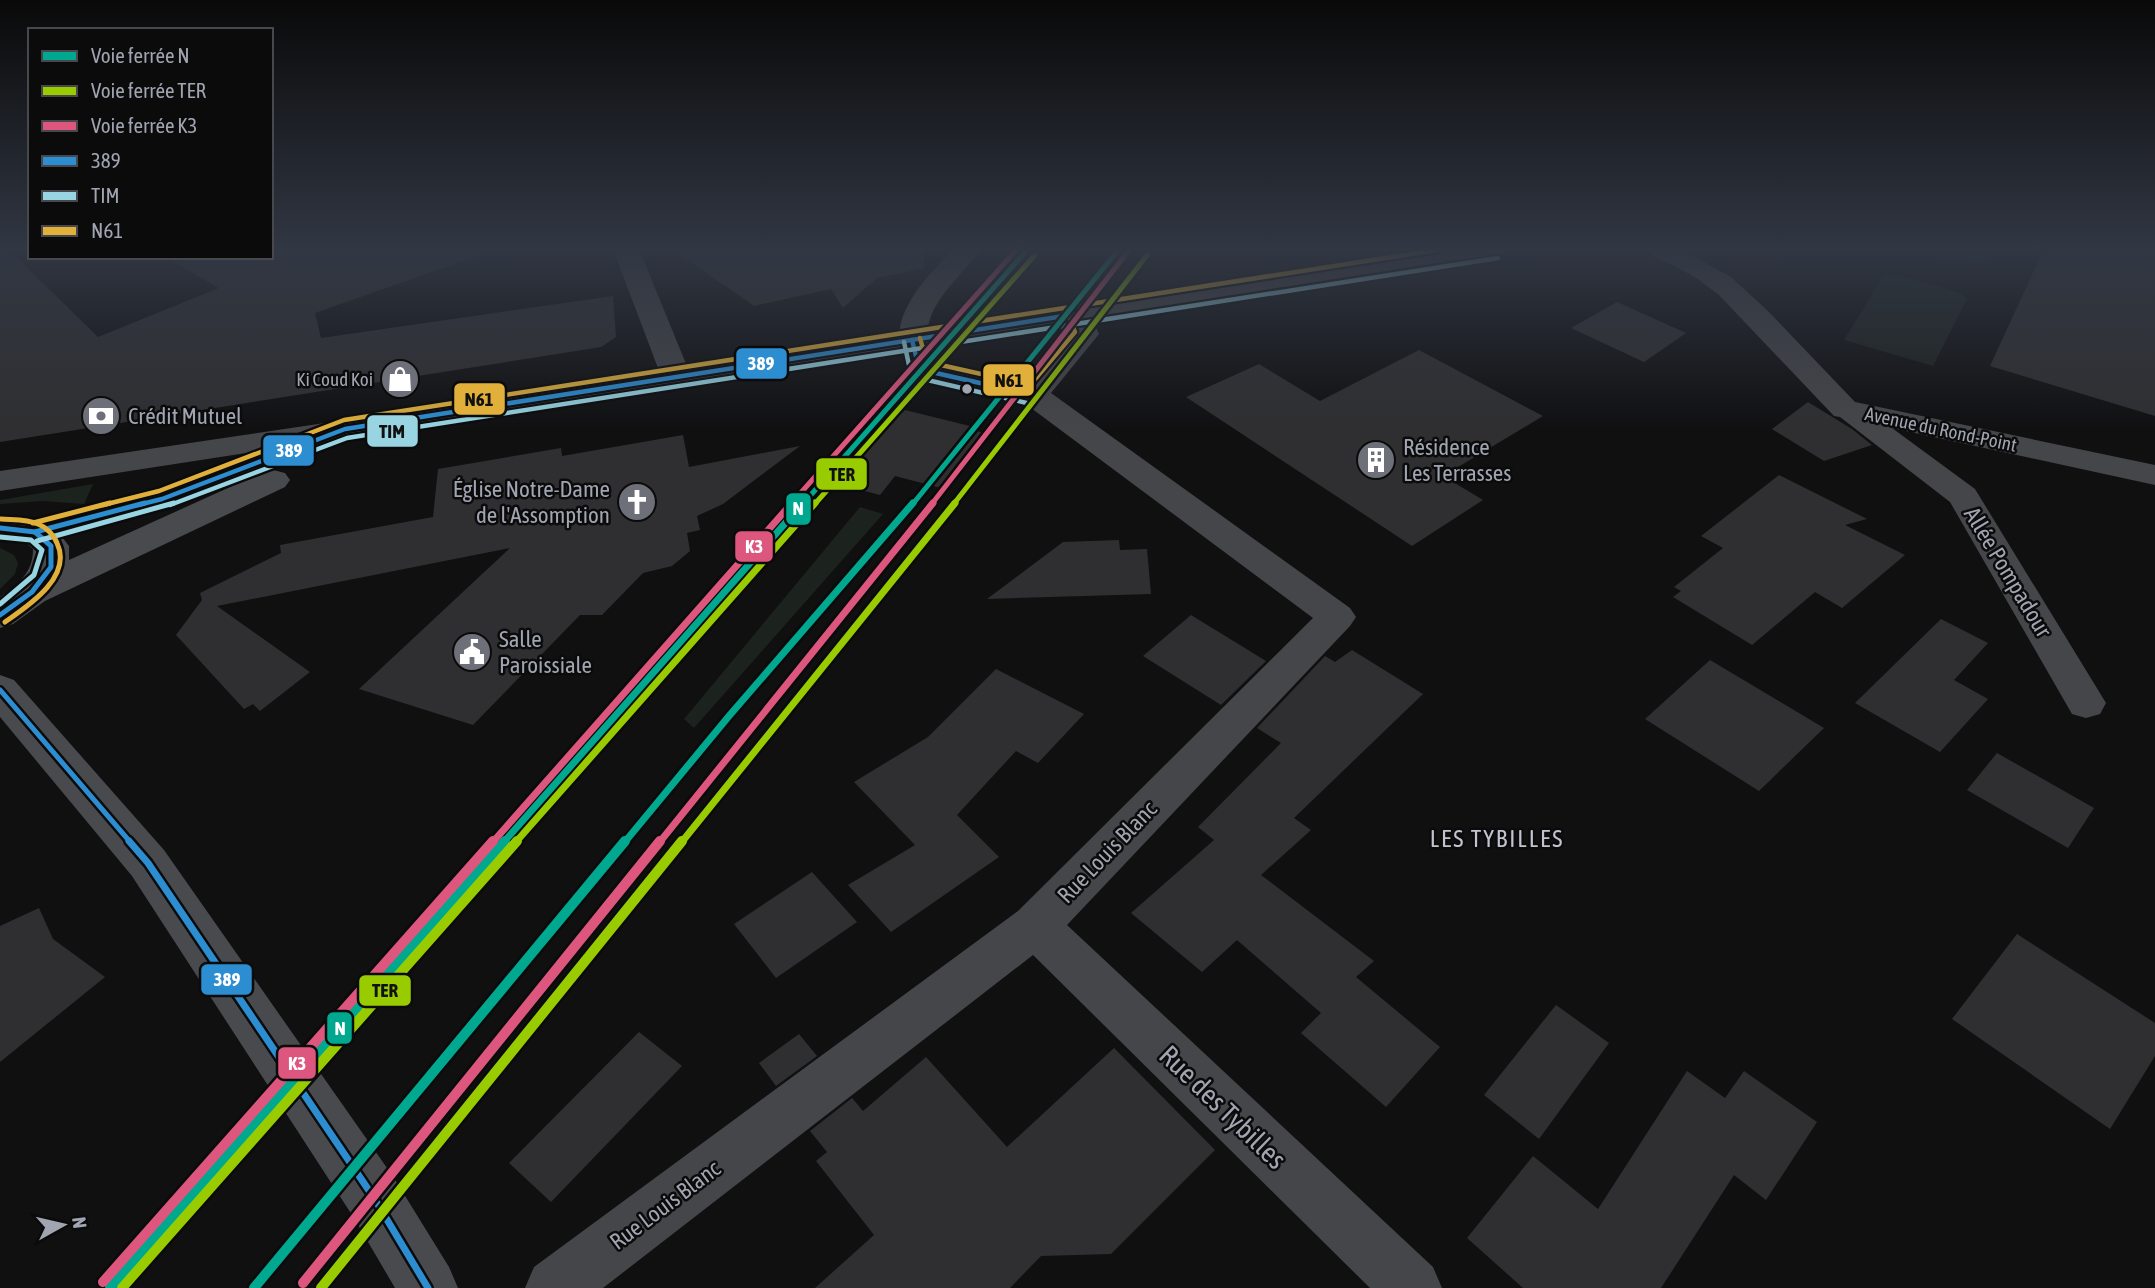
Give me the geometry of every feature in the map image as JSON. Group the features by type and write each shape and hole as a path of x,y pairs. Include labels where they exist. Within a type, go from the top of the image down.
{"main road":[{"path":"0,528 35,532 103,517 180,492 283,450 345,429 1108,309"},
{"path":"0,615 32,592 202,515 398,419"},
{"path":"32,592 51,567 51,546 35,532"},
{"path":"0,690 148,863 264,1033 417,1268"}],"street":[{"path":"650,309 676,376"},
{"path":"912,340 920,309"},
{"name":"Avenue du Rond-Point","path":"1748,309 1819,386 1845,409 2155,475"},
{"path":"1033,395 1085,334 1077,314"},
{"name":"Rue Louis Blanc","path":"555,1288 1035,926 1337,617 1033,395 927,371 917,360 912,340"},
{"name":"Allée Pompadour","path":"1845,409 1963,496 2086,703"},
{"path":"0,481 345,429"},
{"name":"Rue des Tybilles","path":"1035,926 1412,1288"}],"shaded area":[{"path":"1863,309 1962,309 1933,366 1844,340"},
{"path":"93,484 84,504 42,501 0,504 0,500"},
{"path":"860,507 883,514 694,728 684,719"},
{"path":"0,548 14,555 18,563 15,574 0,589"}],"building":[{"path":"0,309 69,309 98,337 167,309 326,309 315,313 321,338 522,309 614,309 616,337 601,347 0,442"},
{"path":"1604,309 1633,309 1686,333 1644,362 1571,328"},
{"path":"2016,309 2155,309 2155,416 1990,366"},
{"name":"Résidence Les Terrasses","path":"1419,350 1543,416 1443,476 1483,500 1412,546 1186,397 1259,364 1320,401"},
{"path":"1808,402 1852,429 1872,445 1824,461 1772,429"},
{"path":"877,406 970,426 968,429 989,434 945,489 895,476 880,495 811,477"},
{"path":"683,435 689,467 800,446 723,504 697,516 700,530 687,533 690,551 672,566 643,573 602,615 580,615 473,725 359,689 510,548 217,606 310,672 260,711 253,704 244,709 176,635 202,600 200,593 281,553 280,545 433,517 438,469 561,448 562,456"},
{"path":"1779,475 1867,519 1845,525 1905,555 1842,608 1815,592 1752,645 1673,597 1681,591 1674,587 1723,548 1701,536"},
{"path":"1119,540 1120,550 1147,549 1151,594 987,599 1063,542"},
{"path":"1191,615 1266,661 1221,705 1143,656"},
{"path":"1941,619 1988,643 1954,680 1988,699 1940,752 1855,703"},
{"path":"1352,650 1423,694 1294,818 1311,830 1261,875 1374,961 1356,977 1440,1047 1386,1107 1301,1033 1321,1013 1237,940 1202,972 1131,913 1214,840 1198,827 1281,743 1257,728 1325,656 1335,662"},
{"path":"1710,660 1824,728 1759,791 1645,719"},
{"path":"996,669 1084,714 1038,763 1016,751 957,815 999,857 891,932 848,885 915,845 854,782 928,737"},
{"path":"1997,753 2094,808 2068,848 1967,790"},
{"path":"812,872 857,922 776,978 734,924"},
{"path":"39,908 53,939 105,977 0,1062 0,926"},
{"path":"2017,934 2155,1023 2155,1056 2110,1129 1952,1019"},
{"path":"1556,1005 1609,1043 1539,1139 1484,1095"},
{"path":"639,1032 682,1066 551,1202 509,1163"},
{"path":"799,1034 817,1056 776,1086 759,1063"},
{"path":"1114,1048 1215,1150 1111,1254 1041,1256 1010,1288 815,1288 874,1235 816,1161 827,1152 810,1131 852,1098 863,1111 926,1057 1007,1147"},
{"path":"1687,1071 1725,1098 1744,1071 1817,1122 1766,1200 1734,1175 1661,1288 1523,1288 1467,1238 1533,1156 1598,1209"}],"rail line":[{"name":"K3","path":"103,1282 964,309"},
{"name":"N","path":"110,1288 975,309"},
{"name":"TER","path":"122,1288 987,309"},
{"name":"N","path":"254,1288 729,716 923,492 1071,309"},
{"name":"K3","path":"303,1283 942,492 1083,309"},
{"name":"TER","path":"321,1288 956,502 1105,309"}],"transit line":[{"name":"N61","path":"33,523 159,491 344,420 1057,309"},
{"name":"TIM","path":"37,541 165,507 347,438 1171,309"},
{"name":"389","path":"35,532 162,499 345,429 1077,314"},
{"name":"N61","path":"920,338 925,356 932,363 1030,385 1075,332 1069,317"},
{"name":"389","path":"912,340 917,360 927,371 1033,395"},
{"name":"TIM","path":"904,342 909,365 923,379 1031,404"},
{"name":"N61","path":"1,519 39,524 54,536 60,553 55,576 42,594 5,622"},
{"name":"389","path":"0,528 35,532 51,546 51,567 32,592 0,615"},
{"name":"TIM","path":"0,537 31,540 42,550 34,575 22,588 0,604"},
{"name":"389","path":"0,690 148,863 374,1198 428,1288"}],"place":[{"name":"Ki Coud Koi","path":"400,379"},
{"name":"Crédit Mutuel","path":"101,416"},
{"name":"Résidence Les Terrasses","path":"1376,460"},
{"name":"Église Notre-Dame de l'Assomption","path":"637,502"},
{"name":"Salle Paroissiale","path":"472,652"}],"district":[{"name":"LES TYBILLES","path":"1497,838"}]}
